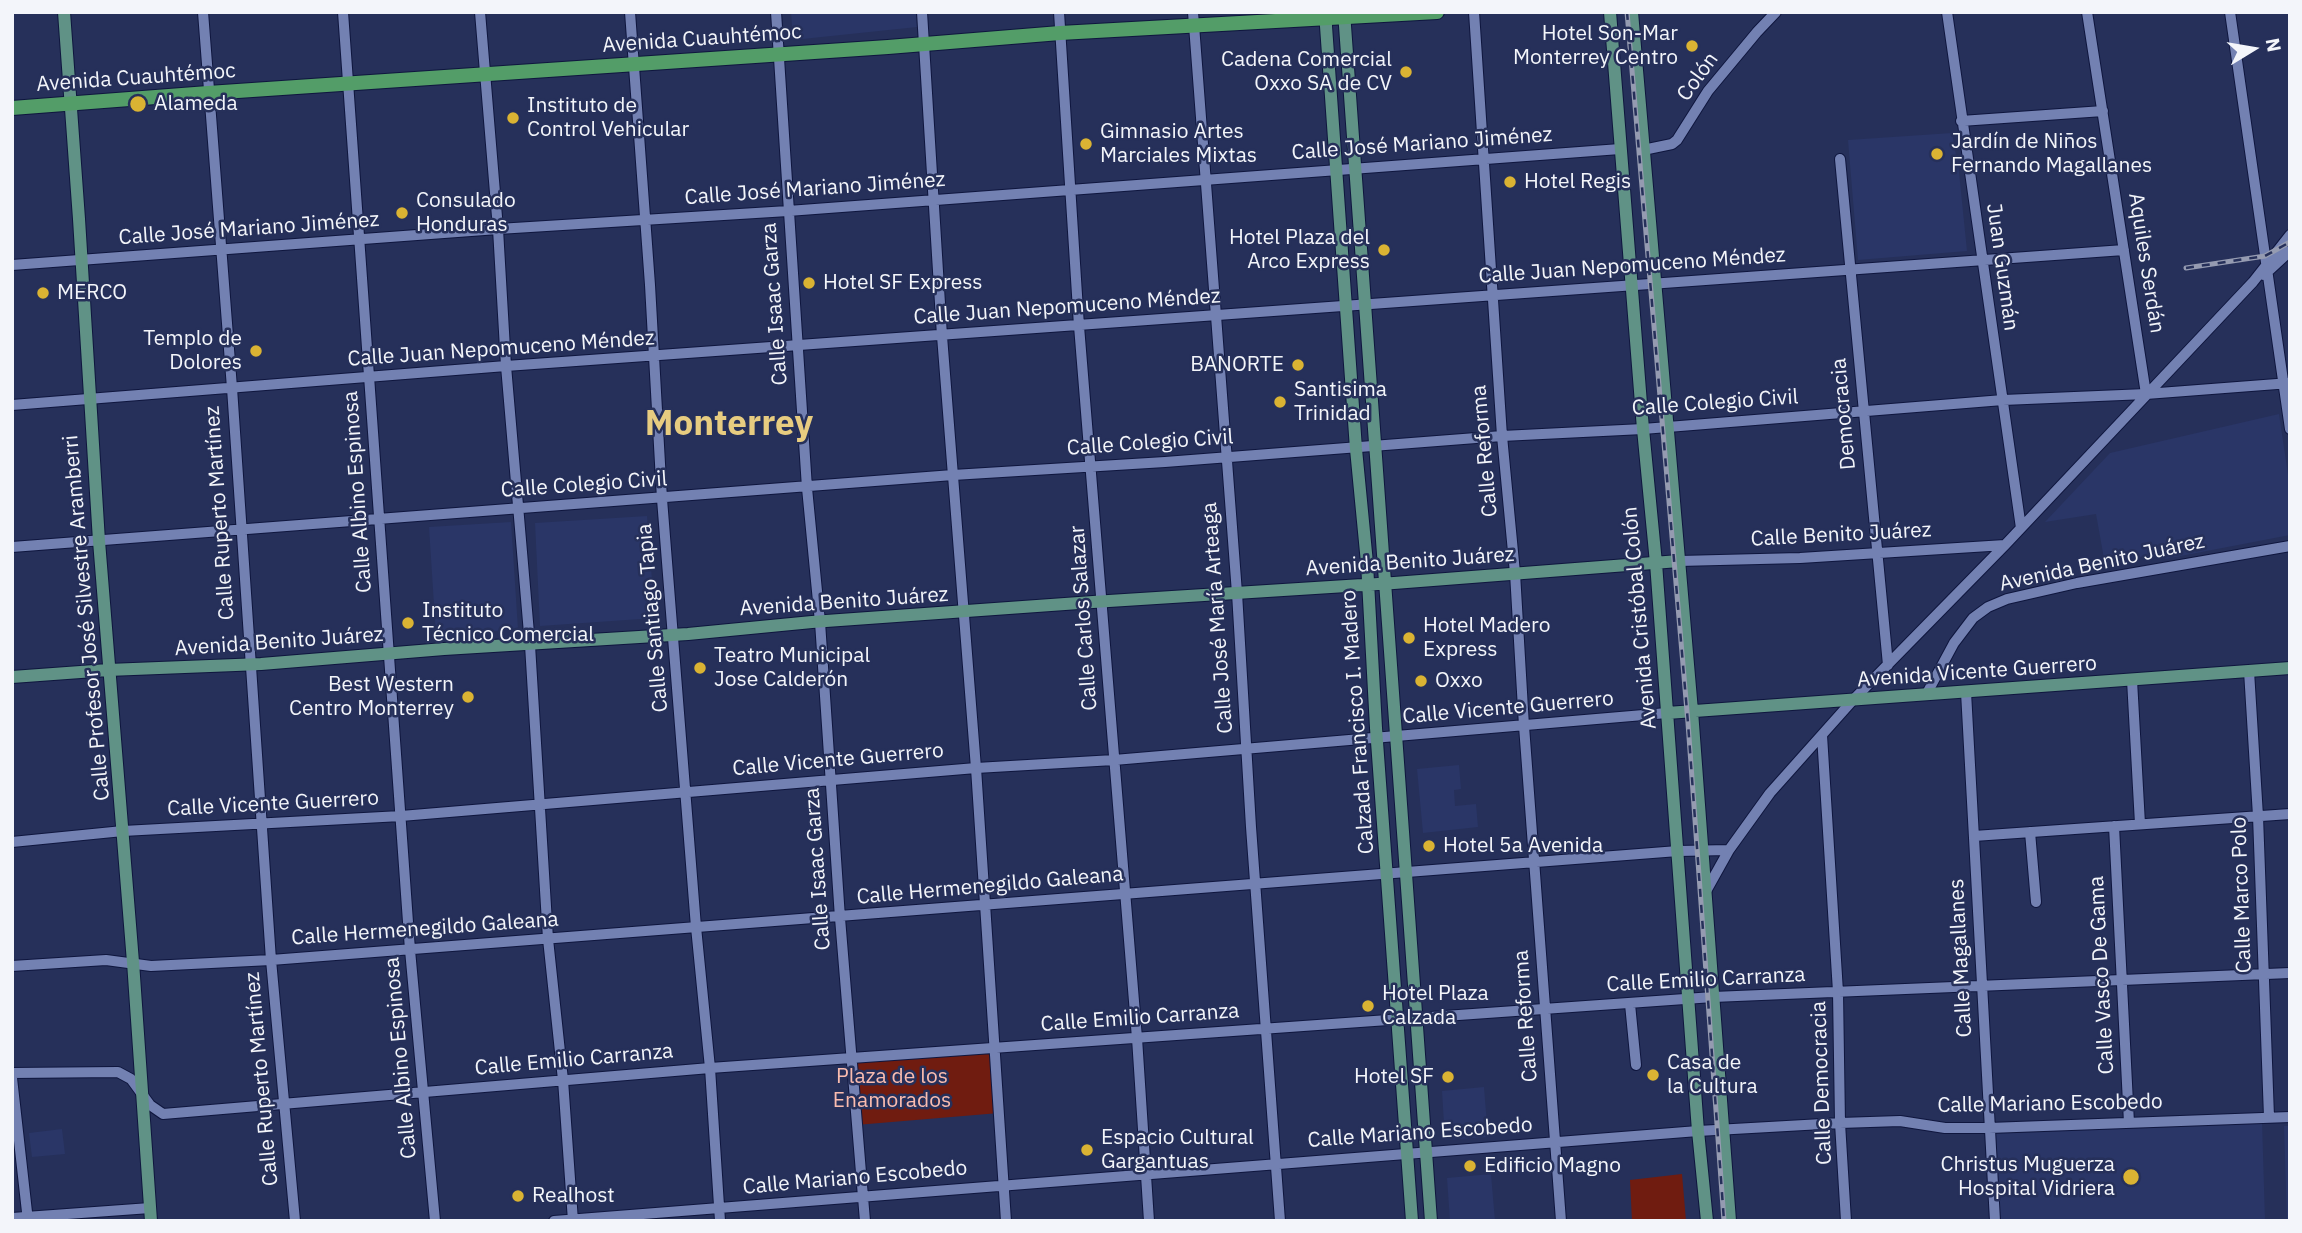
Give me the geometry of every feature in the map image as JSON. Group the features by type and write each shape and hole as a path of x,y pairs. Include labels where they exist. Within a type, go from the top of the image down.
{"highway":[{"name":"Avenida Cuauhtémoc","path":"12,108 779,55 1060,33 1194,19 1437,12"}],"main road":[{"name":"Calle Profesor José Silvestre Aramberri","path":"64,12 108,670 123,831 151,1214"},
{"name":"Avenida Cristóbal Colón","path":"1610,12 1707,1221"},
{"name":"Avenida Cristóbal Colón","path":"1632,12 1692,711 1730,1221"},
{"name":"Calzada Francisco I. Madero","path":"1325,15 1412,1221"},
{"name":"Calzada Francisco I. Madero","path":"1345,15 1432,1221"},
{"name":"Avenida Benito Juárez","path":"12,677 108,670 249,665 1679,561"},
{"name":"Avenida Vicente Guerrero","path":"1667,713 2290,668"}],"street":[{"name":"Calle Ruperto Martínez","path":"202,12 232,388 271,960 295,1221"},
{"name":"Calle Albino Espinosa","path":"343,12 410,950 435,1221"},
{"path":"480,12 517,510 530,645 548,939 563,1080 573,1220"},
{"name":"Calle Santiago Tapia","path":"630,12 662,499 710,1068 720,1221"},
{"name":"Calle Isaac Garza","path":"776,12 807,488 820,622 864,1221"},
{"path":"922,12 942,336 976,768 1006,1221"},
{"name":"Calle Carlos Salazar","path":"1059,12 1079,326 1103,601 1149,1221"},
{"name":"Calle Reforma","path":"1474,12 1502,436 1515,573 1561,1221"},
{"name":"Colón","path":"1643,150 1672,144 1677,140 1708,92 1776,12"},
{"name":"Juan Guzmán","path":"1947,12 2021,528"},
{"name":"Aquiles Serdán","path":"2087,12 2146,394"},
{"path":"2230,12 2267,268 2287,384 2290,429"},
{"name":"Calle José María Arteaga","path":"1194,19 1280,1221"},
{"path":"1961,121 2103,111"},
{"name":"Calle José Mariano Jiménez","path":"12,265 1620,149"},
{"name":"Democracia","path":"1840,159 1888,665"},
{"path":"2267,268 2290,235"},
{"name":"Calle Juan Nepomuceno Méndez","path":"12,405 506,366 2124,250"},
{"path":"1705,893 1730,850 1770,793 1853,700 2005,545 2253,282 2290,251"},
{"name":"Calle Colegio Civil","path":"12,548 953,475 1356,449 1502,436 1643,429 2003,400 2287,384"},
{"name":"Calle Benito Juárez","path":"1679,561 1800,558 2005,545"},
{"name":"Avenida Benito Juárez","path":"1926,695 1954,643 1973,618 1987,607 2007,599 2077,583 2290,546"},
{"name":"Calle Marco Polo","path":"2249,671 2258,816 2269,1117"},
{"path":"2132,680 2140,824"},
{"name":"Calle Magallanes","path":"1966,692 1994,1221"},
{"name":"Calle Vicente Guerrero","path":"12,842 123,831 401,816 1667,713"},
{"name":"Calle Democracia","path":"1822,735 1838,992 1840,1123 1846,1221"},
{"path":"1974,836 2290,814"},
{"name":"Calle Vasco De Gama","path":"2114,826 2129,1123"},
{"path":"2030,832 2036,902"},
{"name":"Calle Hermenegildo Galeana","path":"12,966 106,960 151,966 271,960 1678,851 1730,850"},
{"name":"Calle Emilio Carranza","path":"12,1076 118,1072 126,1075 142,1091 150,1105 163,1114 710,1068 1713,997 2290,973"},
{"path":"1630,1004 1636,1065"},
{"path":"12,1076 28,1219"},
{"name":"Calle Mariano Escobedo","path":"554,1221 1698,1131 1840,1123 1900,1122 1945,1128 1989,1128 2290,1117"},
{"path":"12,1218 151,1214"}],"shaded area":[{"path":"791,12 916,12 917,27 793,40"},
{"path":"1952,133 1967,251 1858,260 1848,140"},
{"path":"2279,414 2290,488 2290,535 2165,559 2164,552 2105,564 2096,514 2045,522 2110,453"},
{"path":"647,516 655,618 540,626 535,523"},
{"path":"511,522 518,629 436,636 429,527"},
{"path":"1459,765 1461,789 1454,790 1455,806 1476,804 1478,827 1423,833 1417,769"},
{"path":"1484,1087 1488,1137 1445,1140 1442,1091"},
{"name":"Christus Muguerza Hospital Vidriera","path":"2262,1120 2265,1221 1999,1221 1996,1133"},
{"path":"2284,1126 2290,1126 2290,1221 2287,1221"},
{"path":"62,1129 65,1154 32,1157 29,1133"},
{"path":"1491,1174 1495,1221 1450,1221 1447,1178"}],"green space":[{"name":"Plaza de los Enamorados","path":"995,1048 999,1113 856,1125 853,1058"},
{"path":"1682,1174 1686,1221 1632,1221 1630,1180"}],"railway":[{"path":"1627,12 1688,723 1724,1221"},
{"path":"2186,268 2265,256 2290,242"}],"place":[{"name":"Hotel Son-Mar Monterrey Centro","path":"1692,46"},
{"name":"Cadena Comercial Oxxo SA de CV","path":"1406,72"},
{"name":"Alameda","path":"138,104"},
{"name":"Instituto de Control Vehicular","path":"513,118"},
{"name":"Gimnasio Artes Marciales Mixtas","path":"1086,144"},
{"name":"Jardín de Niños Fernando Magallanes","path":"1937,154"},
{"name":"Hotel Regis","path":"1510,182"},
{"name":"Consulado Honduras","path":"402,213"},
{"name":"Hotel Plaza del Arco Express","path":"1384,250"},
{"name":"Hotel SF Express","path":"809,283"},
{"name":"MERCO","path":"43,293"},
{"name":"Templo de Dolores","path":"256,351"},
{"name":"BANORTE","path":"1298,365"},
{"name":"Santisima Trinidad","path":"1280,402"},
{"name":"Instituto Técnico Comercial","path":"408,623"},
{"name":"Hotel Madero Express","path":"1409,638"},
{"name":"Teatro Municipal Jose Calderón","path":"700,668"},
{"name":"Oxxo","path":"1421,681"},
{"name":"Best Western Centro Monterrey","path":"468,697"},
{"name":"Hotel 5a Avenida","path":"1429,846"},
{"name":"Hotel Plaza Calzada","path":"1368,1006"},
{"name":"Casa de la Cultura","path":"1653,1075"},
{"name":"Hotel SF","path":"1448,1077"},
{"name":"Espacio Cultural Gargantuas","path":"1087,1150"},
{"name":"Edificio Magno","path":"1470,1166"},
{"name":"Christus Muguerza Hospital Vidriera","path":"2131,1177"},
{"name":"Realhost","path":"518,1196"}],"district":[{"name":"Monterrey","path":"729,425"}]}
